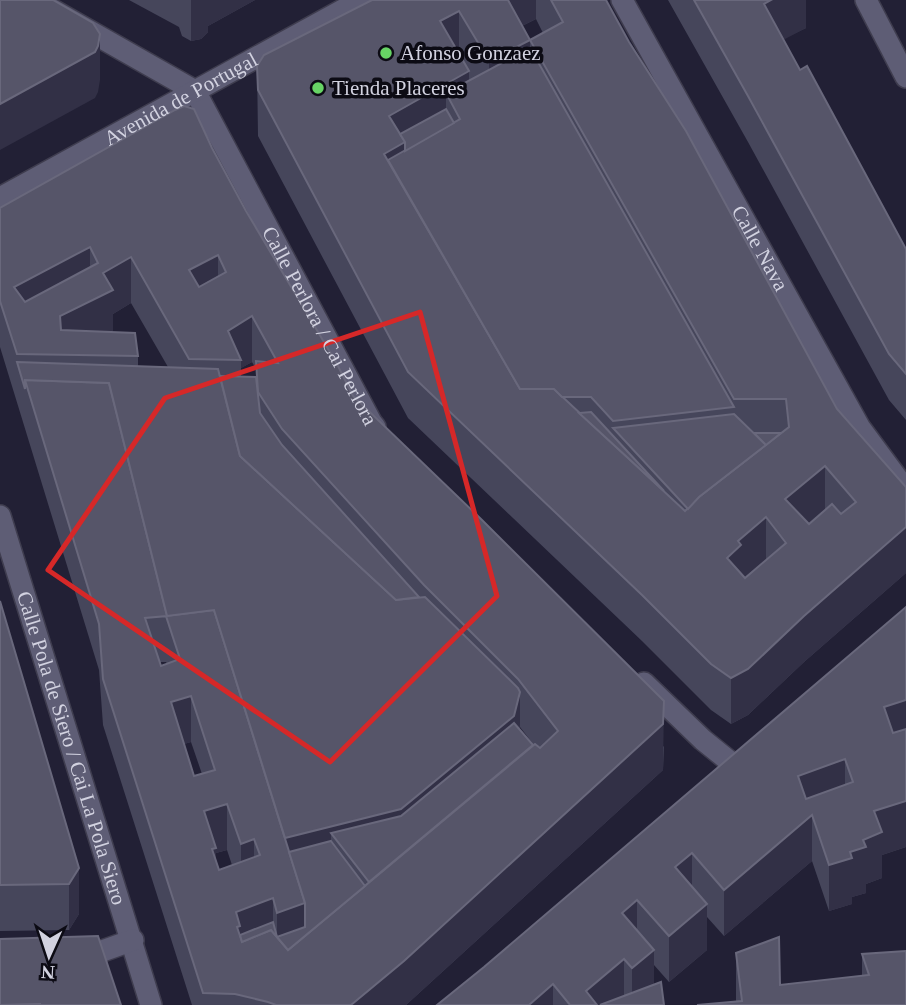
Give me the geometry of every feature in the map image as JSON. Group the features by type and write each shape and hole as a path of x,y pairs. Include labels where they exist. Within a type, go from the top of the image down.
{"street":[{"path":"35,0 195,91"},
{"name":"Avenida de Portugal","path":"0,198 361,0"},
{"name":"Calle Nava","path":"622,0 860,428 906,490"},
{"path":"866,0 906,78"},
{"name":"Calle Perlora / Cai Perlora","path":"195,91 371,422 391,442"},
{"name":"Calle Pola de Siero / Cai La Pola Siero","path":"0,516 151,1005"},
{"path":"633,672 727,763"},
{"path":"54,954 94,954 133,940"}],"highlighted area":[{"path":"420,312 497,596 330,762 48,570 165,398"}],"building":[{"path":"0,0 53,0 93,23 100,34 95,52 0,104"},
{"path":"372,0 508,0 530,40 563,22 551,0 606,0 629,42 686,131 837,409 906,487 906,527 748,669 731,678 711,664 408,372 258,90 257,66 264,55","holes":["459,11 489,61 530,40 734,399 786,399 789,427 685,511 554,389 520,389 384,154 405,142 389,116 469,71 440,21","825,466 856,502 841,514 832,504 809,524 785,499","766,517 786,543 745,578 727,558 741,545 738,541"]},
{"path":"694,0 771,0 764,4 800,70 807,66 906,249 906,374 889,354"},
{"path":"530,48 734,407 613,421 591,397 562,397 554,389 520,389 388,160 460,119 446,93"},
{"path":"184,106 194,109 246,211 337,364 353,396 664,701 663,724 404,961 351,1005 276,1005 235,994 203,993 103,679 99,624 25,380 109,383 167,616 214,610 305,903 277,913 273,898 236,912 242,942 271,930 288,950 535,744 540,748 558,731 518,679 424,585 282,429 258,392 256,361 278,363 252,316 228,331 241,360 189,359 131,257 103,273 113,290 60,316 61,330 135,333 138,356 17,354 0,301 0,208 175,110","holes":["90,247 98,263 25,302 14,287","218,255 226,272 199,287 189,270","166,616 180,659 161,666 145,618","191,696 215,770 194,776 171,702","227,804 241,844 254,839 260,855 219,870 212,849 216,848 204,811"]},
{"path":"446,109 454,123 405,151 405,142 400,134"},
{"path":"17,362 218,369 240,456 396,600 425,597 518,688 520,692 514,716 401,809 285,838 214,610 167,616 109,383 25,380 25,389"},
{"path":"220,376 256,377 260,413 282,445 419,597 396,600 240,456"},
{"path":"591,412 664,491 579,413"},
{"path":"734,414 766,445 699,497 688,509 613,428"},
{"path":"754,433 781,433 766,445"},
{"path":"0,601 79,868 69,884 0,885"},
{"path":"906,607 906,700 884,707 893,733 906,729 906,801 874,811 882,832 863,840 866,847 850,852 852,858 829,865 812,815 724,890 692,853 675,867 707,904 669,936 637,900 622,913 654,950 632,968 624,959 586,991 597,1005 570,1005 553,984 529,1005 437,1005","holes":["845,759 853,782 806,799 798,776"]},
{"path":"514,723 533,745 369,882 331,833 401,816"},
{"path":"331,841 365,886 288,950 271,930 242,942 240,935 273,922 277,937 305,927 305,903 289,852"},
{"path":"98,936 121,1005 0,1005 0,939"},
{"path":"779,937 780,985 869,975 862,954 906,951 906,1005 697,1005 742,1001 736,953"},
{"path":"661,982 664,1005 600,1005"}],"place":[{"name":"Afonso Gonzaez","path":"386,53"},
{"name":"Tienda Placeres","path":"318,88"}]}
